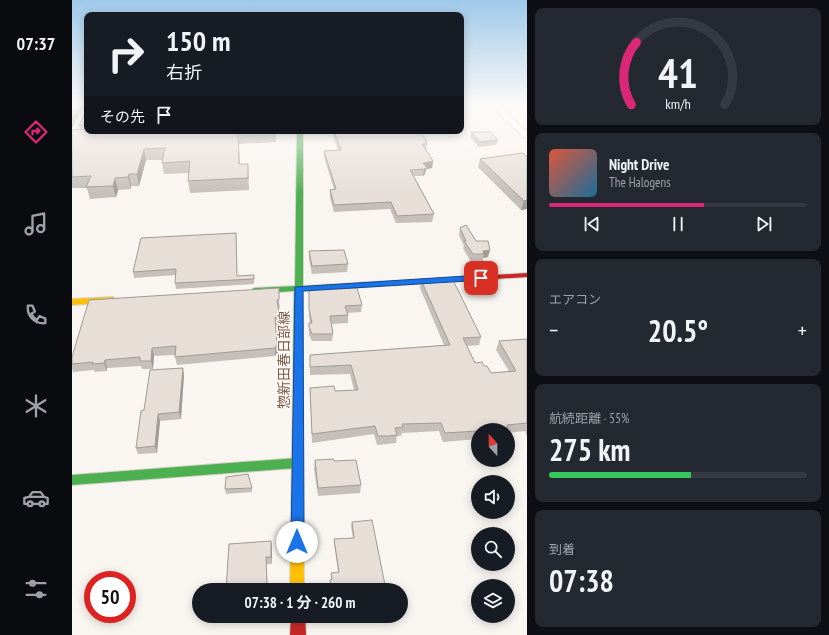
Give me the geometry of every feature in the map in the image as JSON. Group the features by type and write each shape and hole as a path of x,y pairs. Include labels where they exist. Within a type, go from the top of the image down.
{"main road":[{"name":"惣新田春日部線","path":"298,583 297,463 300,135"},
{"path":"244,292 527,275"},
{"path":"72,302 119,299"},
{"path":"72,480 297,463"},
{"path":"298,623 298,635"}],"building":[{"path":"72,135 238,135 239,164 248,164 248,178 188,181 190,161 162,163 165,148 144,149 137,174 129,174 128,177 115,178 113,186 86,187 91,176 72,177"},
{"path":"335,135 422,135 427,141 425,141 427,144 422,144 433,161 423,163 427,168 410,170 434,214 397,216 391,202 334,205 330,190 336,189 324,151 341,150"},
{"path":"473,135 493,135 498,140 480,142"},
{"path":"523,153 527,157 527,200 524,201 480,159"},
{"path":"466,225 476,241 488,241 490,250 483,251 484,254 473,254 464,241 466,241 460,228"},
{"path":"236,233 237,276 254,275 254,279 175,283 176,269 133,272 141,238"},
{"path":"344,250 348,264 312,266 309,251"},
{"path":"452,278 481,337 463,338 475,363 482,362 484,366 487,366 491,373 516,371 499,341 527,339 527,423 471,423 471,431 445,433 441,423 402,424 403,427 395,428 397,435 389,436 378,436 375,426 312,434 310,388 334,386 335,391 358,390 351,365 310,367 310,355 450,345 421,280"},
{"path":"333,286 334,289 357,288 362,305 345,306 348,315 330,316 333,334 312,334 309,327 309,323 312,323 309,309 309,292 317,287"},
{"path":"279,288 279,300 277,300 279,317 275,317 277,344 275,348 175,357 176,346 152,348 151,361 140,361 140,357 105,360 104,363 92,364 93,362 72,364 72,357 89,300"},
{"path":"183,368 179,412 158,414 155,446 136,448 141,411 144,410 150,370"},
{"path":"333,459 334,461 356,460 361,485 318,488 315,460"},
{"path":"248,474 252,488 225,489 226,477"},
{"path":"372,520 385,583 330,583 330,580 332,579 331,573 339,572 334,539 354,538 352,522"},
{"path":"271,541 271,557 266,557 267,583 226,583 229,544"}],"traffic: fast":[{"path":"298,379 300,135"},
{"path":"254,291 463,279"},
{"path":"72,480 297,463"}],"traffic: slow":[{"path":"72,302 113,300"},
{"path":"297,583 298,379"}],"traffic: jam":[{"path":"463,279 527,275"},
{"path":"298,623 298,635"}],"route":[{"path":"297,542 298,288 481,278"}]}
